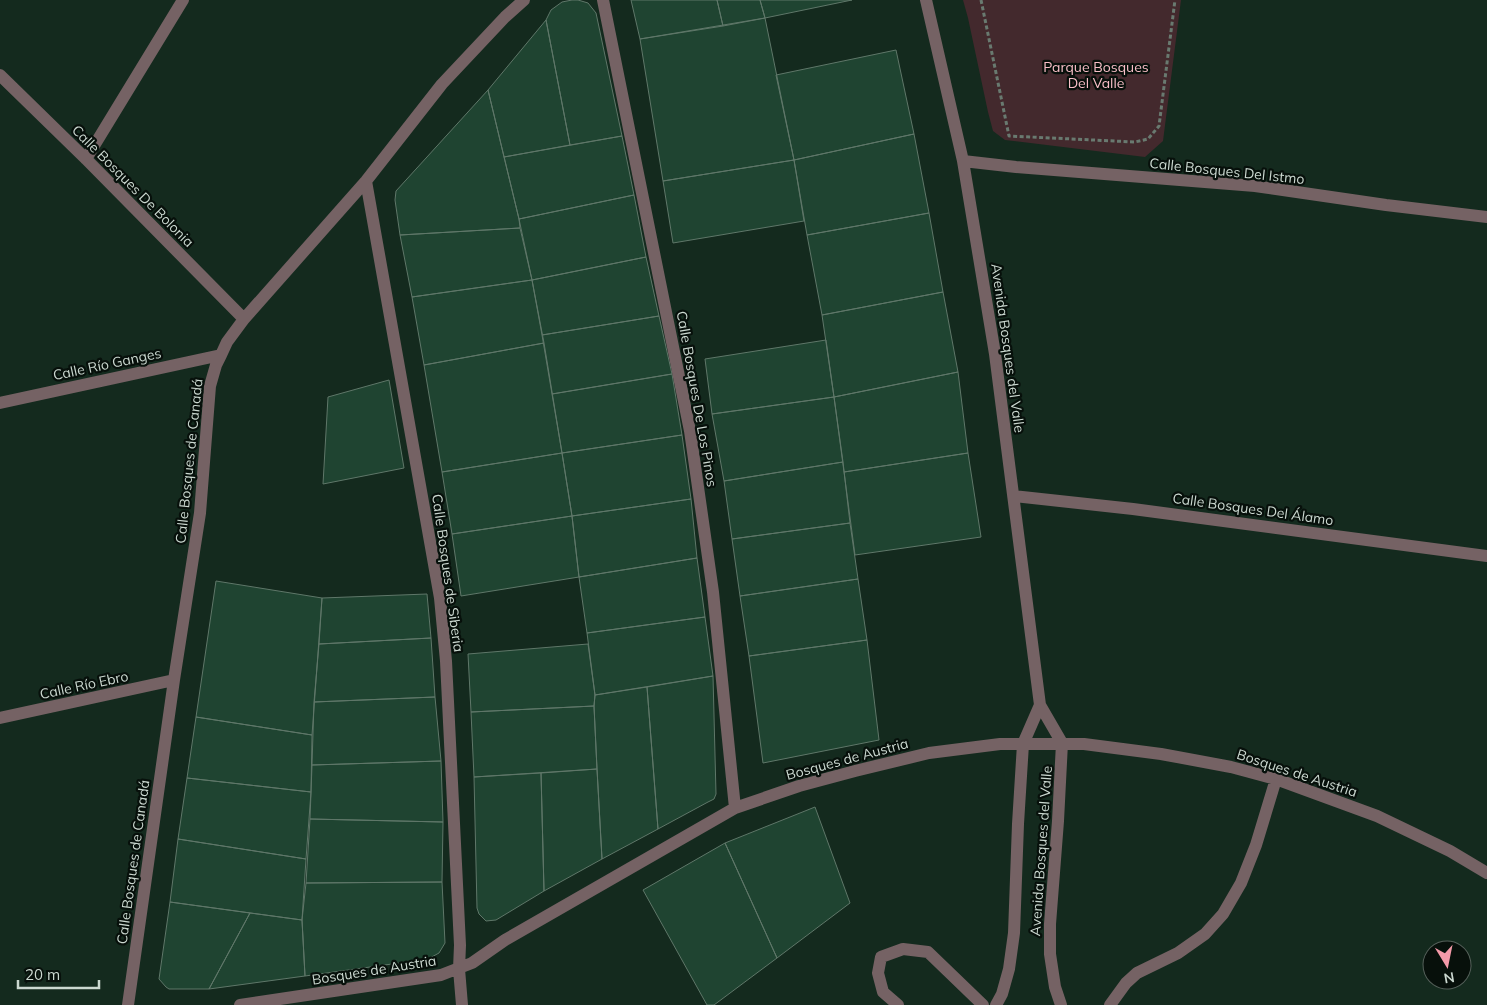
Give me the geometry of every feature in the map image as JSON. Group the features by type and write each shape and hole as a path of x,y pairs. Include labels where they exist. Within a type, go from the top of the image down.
{"street":[{"path":"86,159 183,0"},
{"name":"Calle Bosques de Canadá","path":"128,1005 174,680 200,514 210,386 216,365 228,342 244,319 366,181 442,84 505,17 524,0"},
{"name":"Calle Bosques De Los Pinos","path":"603,0 690,431 713,592 735,808"},
{"name":"Avenida Bosques del Valle","path":"926,0 964,161 995,354 1040,705 1062,743 1050,924 1050,954 1055,987 1061,1005"},
{"name":"Calle Bosques De Bolonia","path":"0,75 244,319"},
{"name":"Calle Bosques Del Istmo","path":"964,161 1026,168 1255,186 1487,217"},
{"name":"Calle Bosques de Siberia","path":"366,181 440,598 446,661 462,1005"},
{"name":"Calle Río Ganges","path":"0,403 221,355"},
{"name":"Calle Bosques Del Álamo","path":"1014,496 1143,510 1487,556"},
{"name":"Calle Río Ebro","path":"0,718 174,680"},
{"name":"Avenida Bosques del Valle","path":"996,1005 1002,994 1009,969 1014,933 1023,744 1040,705"},
{"name":"Bosques de Austria","path":"240,1005 423,979 459,969 472,963 514,935 735,808 808,784 929,753 1000,744 1084,744 1232,767 1276,779 1377,816 1450,851 1487,873"},
{"path":"1110,1005 1126,983 1137,974 1178,953 1205,934 1223,914 1241,883 1253,853 1276,779"},
{"path":"898,1005 883,992 878,973 881,957 903,949 928,952 983,1005"}],"path":[{"path":"980,0 1009,136 1135,142 1148,139 1159,126 1175,0"}],"green space":[{"name":"Parque Bosques Del Valle","path":"963,0 1181,0 1163,141 1145,157 1005,140 993,131"}],"building":[{"path":"572,0 588,3 596,13 622,136 570,145 546,20 551,10 562,2"},
{"path":"631,0 717,0 723,26 640,39"},
{"path":"717,0 760,0 765,18 723,26"},
{"path":"760,0 852,0 765,18"},
{"path":"765,18 794,160 663,181 640,39"},
{"path":"546,20 570,145 504,157 488,90"},
{"path":"896,50 914,134 794,160 776,75"},
{"path":"488,90 520,228 400,235 395,200 396,191"},
{"path":"914,134 929,213 807,235 794,160"},
{"path":"622,136 634,195 519,219 504,157"},
{"path":"794,160 804,221 673,243 663,181"},
{"path":"634,195 646,257 532,280 519,219"},
{"path":"929,213 943,292 822,315 807,235"},
{"path":"520,228 532,280 412,297 400,235"},
{"path":"646,257 659,316 542,335 532,280"},
{"path":"532,280 544,343 424,365 412,297"},
{"path":"943,292 958,372 834,397 822,315"},
{"path":"659,316 672,374 552,394 542,335"},
{"path":"826,340 834,397 712,414 705,359"},
{"path":"544,343 562,453 442,472 424,365"},
{"path":"958,372 968,453 844,472 834,397"},
{"path":"672,374 682,435 562,453 552,394"},
{"path":"389,380 404,468 323,484 328,397"},
{"path":"834,397 843,462 724,481 712,414"},
{"path":"682,435 691,499 572,516 562,453"},
{"path":"562,453 572,516 452,534 442,472"},
{"path":"968,453 981,537 855,555 844,472"},
{"path":"843,462 850,523 732,539 724,481"},
{"path":"691,499 697,558 579,577 572,516"},
{"path":"572,516 579,577 461,596 452,534"},
{"path":"850,523 858,579 740,596 732,539"},
{"path":"697,558 705,617 587,633 579,577"},
{"path":"858,579 867,640 749,656 740,596"},
{"path":"216,581 322,598 312,735 196,717"},
{"path":"427,594 431,638 319,644 322,598"},
{"path":"705,617 713,676 595,695 587,633"},
{"path":"431,638 435,697 314,702 319,644"},
{"path":"867,640 879,740 763,763 749,656"},
{"path":"588,644 595,695 594,706 471,712 468,654"},
{"path":"713,676 716,794 714,799 658,829 647,687"},
{"path":"647,687 658,829 602,859 595,695"},
{"path":"435,697 441,761 312,765 314,702"},
{"path":"594,706 597,769 474,777 471,712"},
{"path":"196,717 312,735 311,792 187,778"},
{"path":"441,761 443,822 310,819 312,765"},
{"path":"597,769 602,859 544,891 541,773"},
{"path":"541,773 544,891 496,920 486,921 479,914 477,908 474,777"},
{"path":"187,778 311,792 306,859 178,839"},
{"path":"815,807 850,903 777,958 725,843"},
{"path":"310,819 443,822 442,882 306,883"},
{"path":"178,839 306,859 302,920 170,902"},
{"path":"725,843 777,958 714,1005 707,1005 643,890"},
{"path":"442,882 445,943 439,953 428,959 305,976 302,920 306,883"},
{"path":"170,902 250,913 209,989 169,989 159,979"},
{"path":"250,913 302,920 305,976 209,989"}]}
